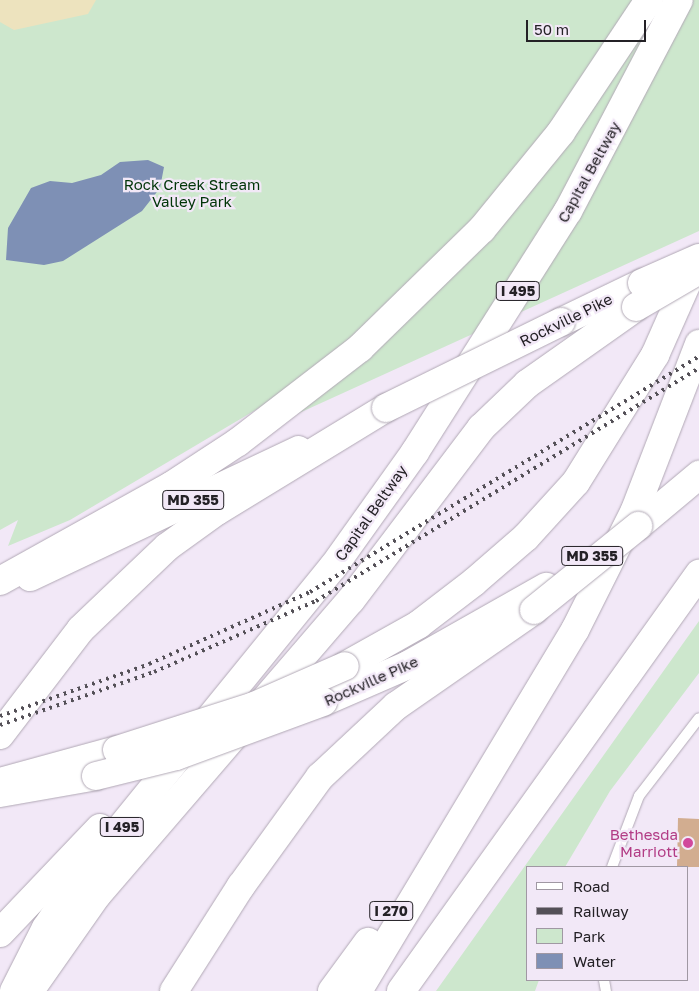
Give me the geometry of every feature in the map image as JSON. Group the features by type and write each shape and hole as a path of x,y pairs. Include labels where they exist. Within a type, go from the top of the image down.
{"main road":[{"path":"0,581 187,476 302,395 360,348 482,229 561,132 649,0"},
{"name":"Capital Beltway","path":"14,991 46,928 80,878 334,567 502,316 568,211 679,0"},
{"path":"10,785 254,706 345,666 418,625 474,582 526,538 576,482 655,355 699,256"},
{"name":"Rockville Pike","path":"0,592 386,408 561,322 639,295 699,256"},
{"path":"30,991 97,896 351,600 481,428 527,384 639,295 699,270"},
{"path":"358,991 450,831 575,630 636,510 699,344"},
{"path":"0,735 81,629 167,547 218,511 386,408"},
{"path":"174,991 241,886 320,777 396,706 638,526 699,475"},
{"path":"402,991 699,574"},
{"name":"Rockville Pike","path":"10,785 96,776 176,756 323,702 416,661 540,599"},
{"path":"0,933 247,673"},
{"name":"I 270","path":"332,991 450,831"}],"lane":[{"path":"612,866 639,796 699,718"}],"green space":[{"name":"Rock Creek Stream Valley Park","path":"0,0 699,0 699,231 297,414 281,395 70,520 8,546 18,520 0,530"},
{"path":"699,621 699,673 610,791 566,866 526,866 526,981 539,981 535,991 436,991"}],"sand":[{"path":"0,0 96,0 88,14 14,30 0,22"}],"water":[{"path":"148,160 164,167 160,188 142,211 63,261 44,265 6,260 8,228 31,188 50,181 72,183 101,175 120,162"}],"building":[{"path":"678,818 699,819 699,867 677,866"}],"railway":[{"path":"0,716 149,664 310,592 699,356"},
{"path":"0,725 154,672 316,601 699,368"}],"place":[{"name":"Bethesda Marriott","path":"688,843"}]}
